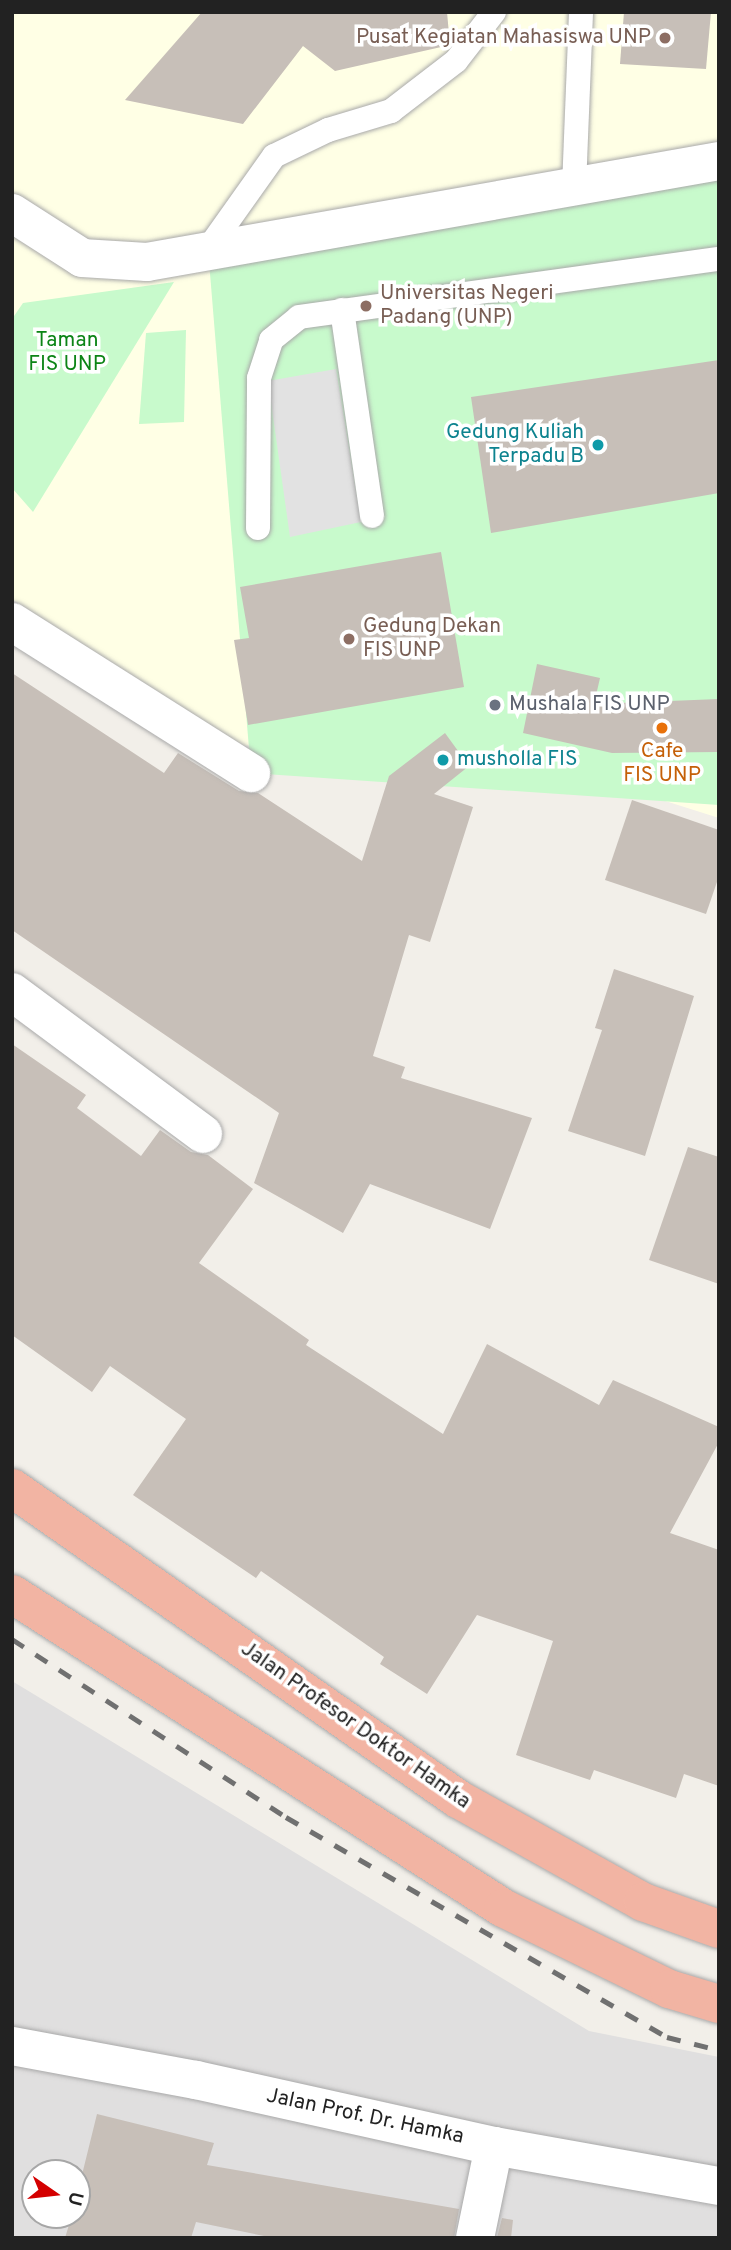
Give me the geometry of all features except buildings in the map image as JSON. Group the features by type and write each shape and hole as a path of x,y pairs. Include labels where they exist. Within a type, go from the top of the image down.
{"highway":[{"name":"Jalan Profesor Doktor Hamka","path":"12,1488 458,1800 643,1902 719,1929"},
{"path":"12,1594 503,1908 669,1989 719,2004"}],"street":[{"path":"14,219 82,258 147,262 208,249 246,247 719,161"},
{"path":"12,622 251,773"},
{"path":"12,992 203,1133"},
{"name":"Jalan Prof. Dr. Hamka","path":"12,2046 196,2080 494,2146 719,2186"},
{"path":"475,2238 494,2146"}],"lane":[{"path":"208,249 274,156 328,130 391,111 456,61 494,12"},
{"path":"574,187 581,12"},
{"path":"258,528 259,378 263,357 271,340 299,317 719,259"},
{"path":"342,310 372,516"}],"shaded area":[{"name":"Universitas Negeri Padang (UNP)","path":"12,12 719,12 719,818 504,750 307,739 234,747 12,599"},
{"path":"336,369 361,522 290,537 268,381"},
{"path":"12,1681 589,2031 719,2057 719,2238 12,2238"}],"green space":[{"path":"719,160 719,805 251,773 208,249"},
{"name":"Taman FIS UNP","path":"174,282 33,512 12,488 12,319 23,303"},
{"path":"186,330 184,422 139,424 146,333"}],"railway":[{"path":"12,1639 286,1817 667,2037 719,2050"}],"place":[{"name":"Pusat Kegiatan Mahasiswa UNP","path":"665,38"},
{"name":"Universitas Negeri Padang (UNP)","path":"366,306"},
{"name":"Gedung Kuliah Terpadu B","path":"598,445"},
{"name":"Gedung Dekan FIS UNP","path":"349,639"},
{"name":"Mushala FIS UNP","path":"495,705"},
{"name":"Cafe FIS UNP","path":"662,728"},
{"name":"musholla FIS","path":"443,760"}]}
